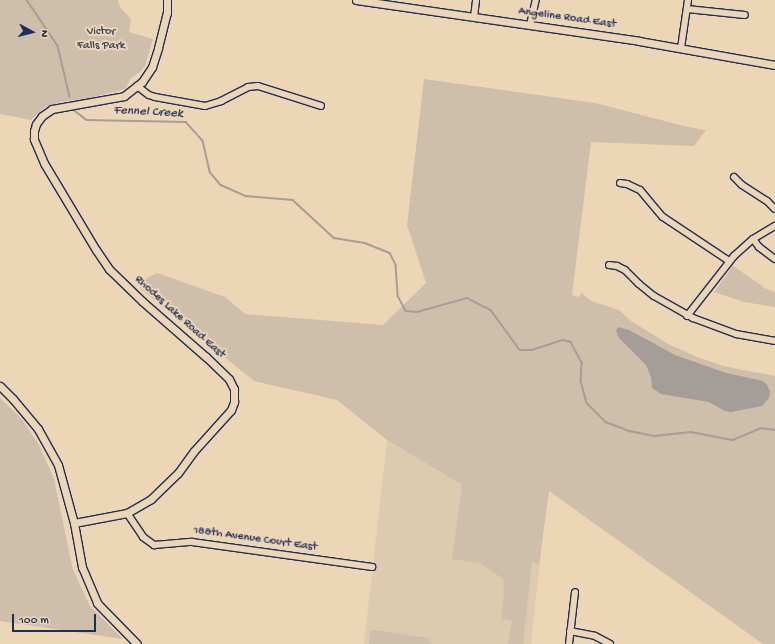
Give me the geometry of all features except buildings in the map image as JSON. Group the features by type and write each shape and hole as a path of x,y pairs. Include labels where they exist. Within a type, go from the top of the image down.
{"street":[{"name":"Rhodes Lake Road East","path":"74,523 127,513 144,505 162,490 231,410 234,396 234,389 229,379 220,369 142,301 109,268 96,250 44,163 34,139 36,124 42,116 52,109 110,100 124,96 138,86 145,78 154,60 164,24 167,0"},
{"name":"Angeline Road East","path":"356,0 390,2 474,17 681,48 775,65"},
{"path":"474,17 476,0"},
{"path":"530,25 536,0"},
{"path":"681,48 688,0"},
{"path":"687,9 745,15"},
{"path":"138,86 154,97 205,106 213,104 248,87 255,86 321,106"},
{"path":"734,178 767,201 775,209"},
{"path":"620,183 628,184 640,190 663,217 729,261"},
{"path":"687,316 729,261 753,239 775,226"},
{"path":"753,239 775,259"},
{"path":"609,265 617,266 625,270 654,296 687,316 736,334 775,341"},
{"path":"0,386 38,429 58,466 74,523 82,567 94,598 106,613 137,644"},
{"name":"188th Avenue Court East","path":"127,513 143,538 154,545 192,542 372,567"},
{"path":"569,644 575,592"},
{"path":"570,631 595,636 610,644"}],"shaded area":[{"path":"618,327 629,330 675,355 726,373 763,381 770,391 769,398 762,406 731,412 725,411 709,402 661,394 652,388 651,377 646,365 619,338 616,331"},
{"path":"387,440 543,534 531,644 364,644"}],"green space":[{"name":"Victor Falls Park","path":"0,0 118,0 120,7 131,19 129,32 153,39 145,66 140,72 131,78 125,89 89,98 60,102 44,108 31,120 0,114"},
{"path":"424,79 595,103 688,127 706,130 694,146 591,142 572,295 579,297 582,293 591,301 619,310 631,321 670,345 697,357 723,366 775,376 775,644 763,644 549,491 539,565 532,562 523,644 508,644 512,620 501,619 504,593 503,579 480,563 452,559 462,485 387,440 337,400 254,381 142,290 137,283 157,273 225,297 245,314 383,325 426,283 407,225"},
{"path":"733,266 765,288 775,292 775,307 744,302 714,292"},
{"path":"0,398 22,419 40,447 54,479 73,570 90,606 123,639 0,621"},
{"path":"373,630 428,638 432,644 369,644 370,632"}],"waterway":[{"name":"Fennel Creek","path":"27,0 58,46 70,97"},
{"name":"Fennel Creek","path":"74,110 87,120 186,122 203,141 210,172 221,185 246,196 293,200 334,238 365,243 390,253 396,265 398,296 406,311 417,312 467,298 491,310 520,350 532,350 563,340 571,342 582,363 581,381 587,403 606,422 630,431 654,436 691,432 733,440 761,428 775,430"}]}
